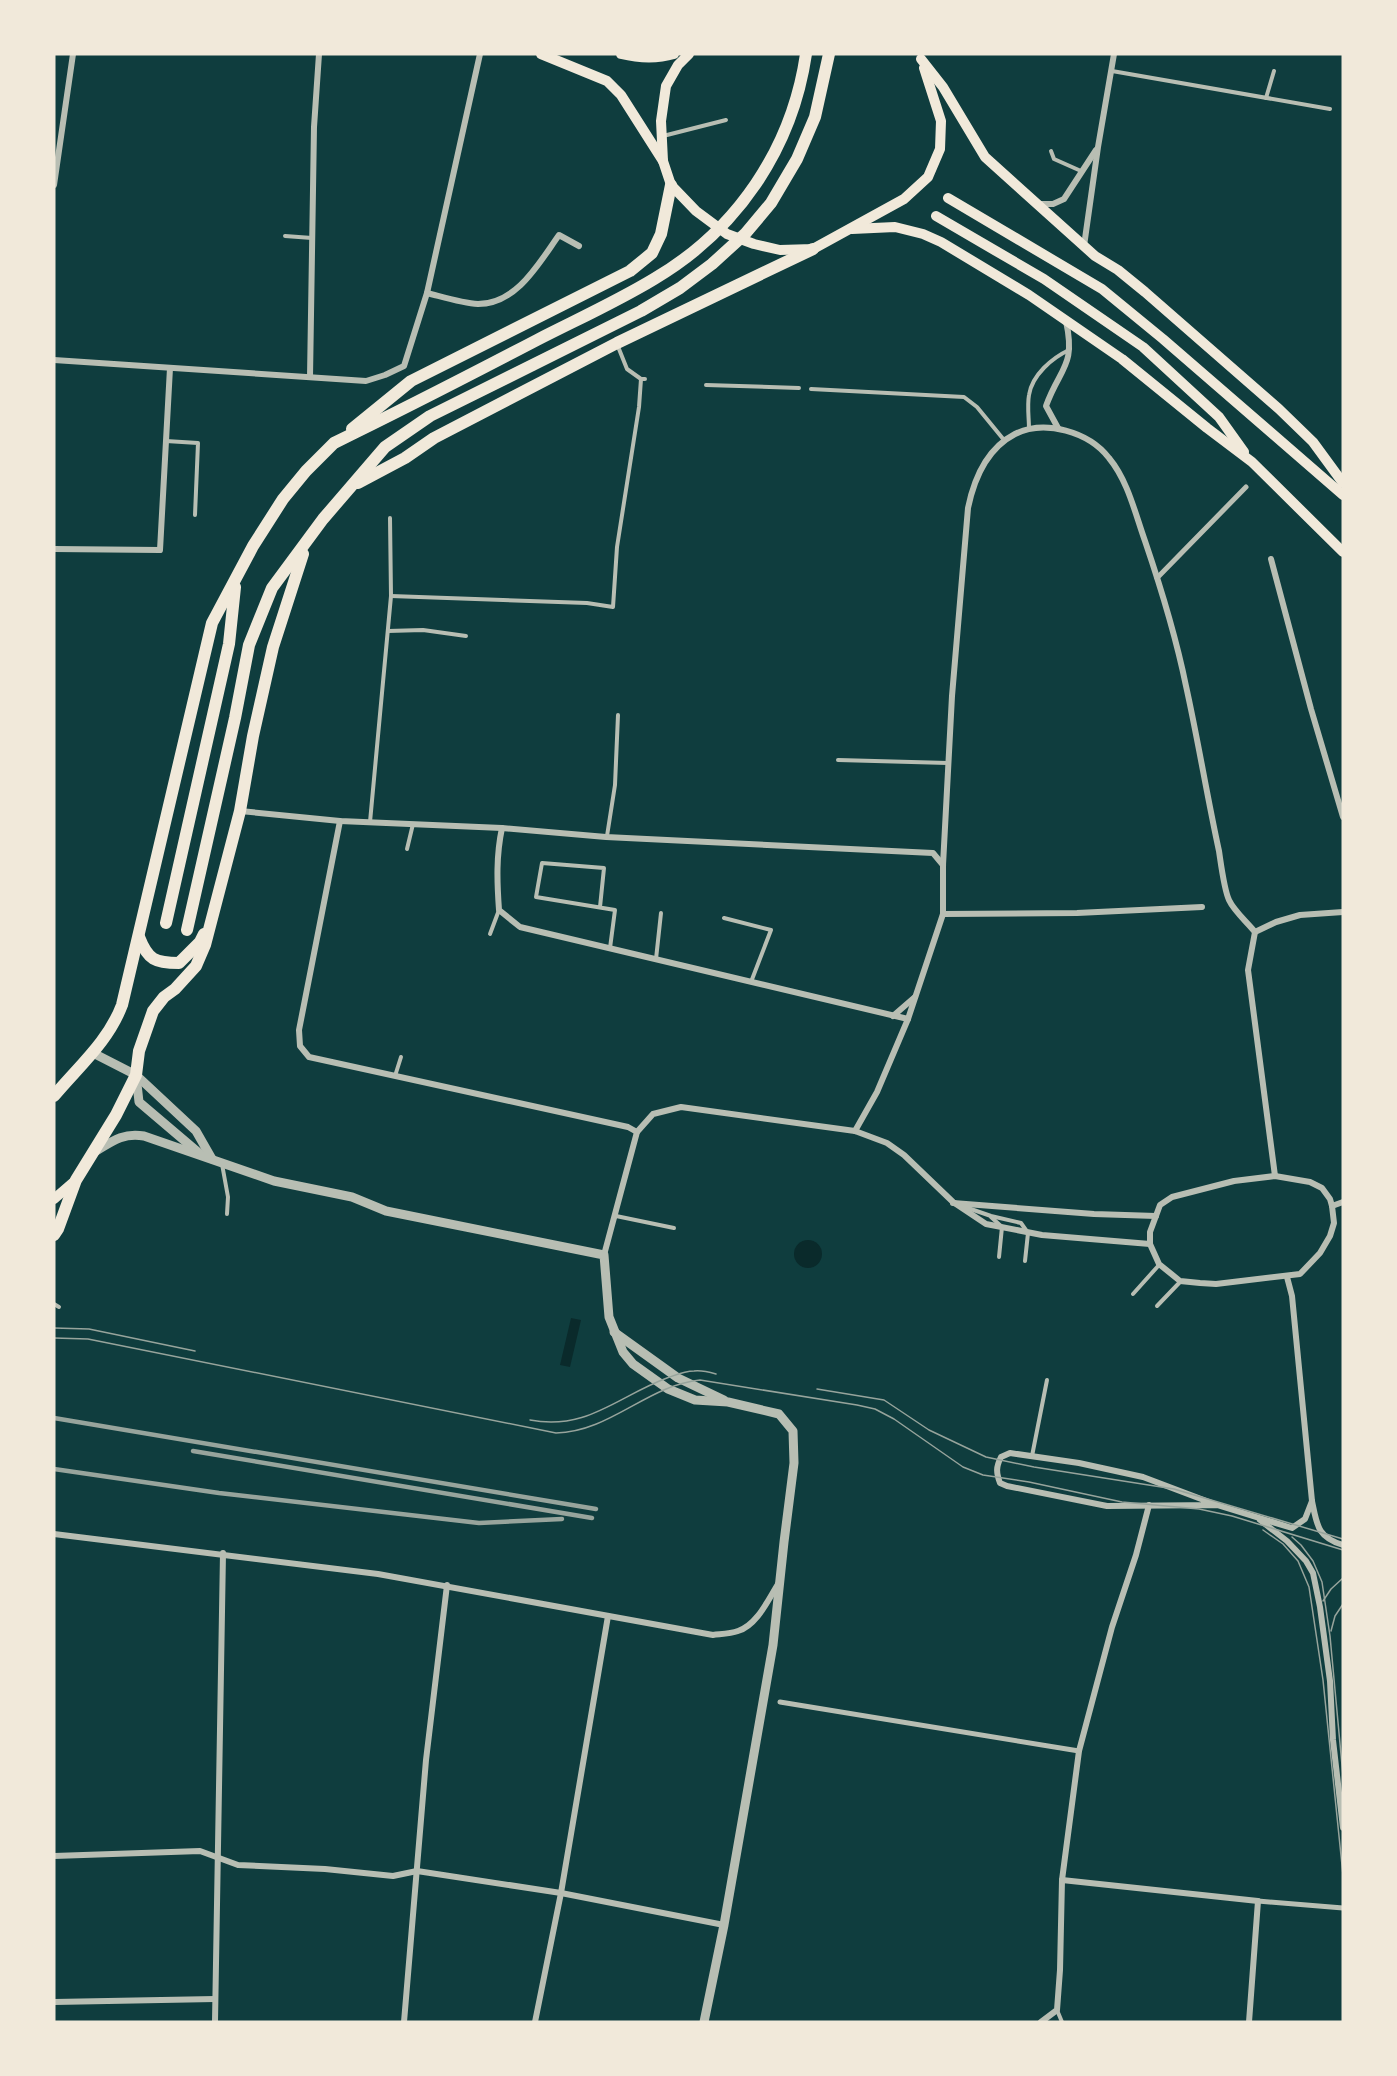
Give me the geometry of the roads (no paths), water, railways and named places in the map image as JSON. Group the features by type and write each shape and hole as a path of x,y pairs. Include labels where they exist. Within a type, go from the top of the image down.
{"highway":[{"path":"334,443 655,279 700,246 734,213 764,174 783,136 798,96 806,54"},
{"path":"187,930 235,718 249,645 272,588 350,487 385,447 430,416 556,354 680,288 712,264 745,234 771,203 798,159 815,117 829,54"},
{"path":"54,1096 105,1038 119,1014 212,623 253,546 283,499 306,471 334,443 411,381 630,271 652,253 661,234 671,186"},
{"path":"350,487 405,458 434,438 617,343 813,249"},
{"path":"54,1235 76,1180 116,1115 136,1075 139,1052 153,1011 196,966 205,945 240,811 253,736 273,647 306,544"},
{"path":"166,923 229,644 236,579"},
{"path":"139,937 149,956 160,963 179,963 200,942 212,916"}],"main road":[{"path":"541,54 608,81 621,95 663,161 671,186 696,211 727,234 780,250 813,249 904,199 928,177 940,149 941,121 919,57"},
{"path":"621,54 636,57 674,54"},
{"path":"663,161 661,121 666,86 678,65 688,54"},
{"path":"919,57 943,87 985,157 1084,247 1136,285 1279,409 1313,442 1343,483"},
{"path":"948,198 1102,289 1164,339 1343,495"},
{"path":"936,216 1044,279 1143,347 1219,417 1251,462"},
{"path":"852,229 895,227 923,234 941,242 1065,318 1122,358 1251,462 1343,552"},
{"path":"54,1199 76,1180"}],"street":[{"path":"54,185 73,54"},
{"path":"310,377 314,127 319,54"},
{"path":"54,360 366,381 404,366 428,293 480,54"},
{"path":"1084,247 1114,54"},
{"path":"1038,204 1053,204 1064,199 1098,147"},
{"path":"428,293 477,304 501,300 518,289 560,235 579,246"},
{"path":"1058,428 1046,406 1066,366 1070,350 1065,318"},
{"path":"54,549 160,550 170,368"},
{"path":"855,1131 877,1092 908,1019 943,914 943,865 952,696 967,520 973,484 991,452 1004,440 1029,429 1058,428 1087,438 1109,457 1125,483 1157,578 1186,684 1229,900 1255,932 1248,970 1275,1176"},
{"path":"1157,578 1246,487"},
{"path":"1271,559 1311,710 1343,817"},
{"path":"240,811 340,821 933,853 943,865"},
{"path":"340,821 299,1030 300,1046 309,1058 628,1127 637,1132"},
{"path":"502,828 498,846 496,878 499,910 520,927 908,1019"},
{"path":"943,914 1083,913 1202,907"},
{"path":"1255,932 1276,922 1300,915 1343,912"},
{"path":"893,1016 916,996"},
{"path":"93,1053 136,1075 196,1131 212,1160"},
{"path":"136,1075 139,1102 212,1160"},
{"path":"704,2022 724,1925 771,1656 794,1463 793,1431 779,1414 728,1402 695,1400 656,1382 623,1353 609,1317 604,1255 637,1132 653,1114 681,1107 855,1131 887,1143 904,1155 953,1202 986,1224 1042,1235 1150,1244"},
{"path":"93,1153 121,1136 136,1135 274,1180 352,1197 386,1211 604,1255"},
{"path":"1275,1176 1310,1182 1322,1188 1330,1198 1334,1223 1330,1236 1320,1253 1300,1274 1216,1284 1180,1281 1159,1264 1150,1244 1150,1232 1160,1205 1172,1197 1234,1181 1275,1176"},
{"path":"953,1202 1087,1214 1156,1216"},
{"path":"1332,1206 1343,1202"},
{"path":"1292,1296 1295,1276"},
{"path":"1287,1277 1292,1296 1312,1501 1316,1521 1320,1532 1330,1541 1343,1545"},
{"path":"614,1332 674,1375 728,1402"},
{"path":"1217,1505 1107,1506 1007,1486 1000,1483 996,1473 997,1465 1001,1457 1010,1454 1079,1462 1143,1477 1217,1505 1292,1528 1305,1519 1312,1501"},
{"path":"1041,2022 1057,2010 1062,1880 1079,1751 1112,1627 1136,1555 1149,1504"},
{"path":"1256,1518 1287,1541 1306,1561 1312,1573 1320,1607 1330,1681 1333,1740 1343,1828"},
{"path":"54,1534 223,1553 378,1574 713,1635 739,1631 759,1615 780,1581"},
{"path":"215,2022 223,1553"},
{"path":"404,2022 426,1761 447,1585"},
{"path":"536,2022 561,1893 608,1616"},
{"path":"780,1702 1079,1751"},
{"path":"54,1856 200,1851 238,1865 325,1869 393,1876 417,1871 561,1893 724,1925"},
{"path":"1062,1880 1343,1908"},
{"path":"1249,2022 1258,1901"},
{"path":"54,2002 215,1999"}],"lane":[{"path":"1266,98 1274,70"},
{"path":"1111,71 1330,109"},
{"path":"662,136 726,120"},
{"path":"1052,150 1054,159 1081,171"},
{"path":"285,236 312,238"},
{"path":"391,596 586,603 614,607 617,547 643,379 627,369 617,343"},
{"path":"1029,429 1029,392 1033,381 1057,356 1070,350"},
{"path":"706,385 799,388"},
{"path":"811,389 964,397 977,407 1004,440"},
{"path":"166,441 198,443 195,515"},
{"path":"370,822 391,596 390,518"},
{"path":"388,631 423,630 466,636"},
{"path":"606,837 615,785 618,715"},
{"path":"838,760 949,763"},
{"path":"407,849 413,824"},
{"path":"600,907 604,867 542,863 536,897 615,910 610,949"},
{"path":"490,934 499,910"},
{"path":"656,960 661,913"},
{"path":"724,918 771,930 751,982"},
{"path":"395,1077 400,1057"},
{"path":"212,1160 228,1197 227,1214"},
{"path":"953,1202 991,1216 1021,1223 1028,1233 1025,1261"},
{"path":"616,1216 674,1228"},
{"path":"991,1216 1002,1227 999,1257"},
{"path":"1133,1294 1159,1264"},
{"path":"1156,1306 1180,1281"},
{"path":"54,1304 59,1307"},
{"path":"1032,1456 1047,1380"},
{"path":"1057,2010 1062,2022"}],"water":[{"path":"808,1240 818,1244 822,1254 818,1264 808,1268 798,1264 794,1254 798,1244"},
{"path":"571,1318 581,1320 570,1367 560,1365"}],"tram line":[{"path":"54,1328 89,1329 195,1351"},
{"path":"54,1338 88,1339 556,1433 576,1431 594,1425 663,1390 700,1380 857,1405 875,1409 894,1419 963,1467 983,1475 1029,1482 1122,1502 1199,1509 1232,1516 1343,1550"},
{"path":"530,1420 569,1421 601,1410 649,1385 680,1373 699,1371 716,1374"},
{"path":"817,1389 884,1400 929,1430 986,1457 1034,1467 1174,1489 1343,1539"},
{"path":"1263,1530 1283,1544 1298,1561 1309,1587 1323,1680 1343,1875"},
{"path":"1292,1537 1313,1561 1322,1582 1330,1636 1343,1776"},
{"path":"1323,1601 1331,1589 1343,1578"},
{"path":"1331,1631 1335,1616 1343,1604"}],"railway":[{"path":"54,1418 596,1509"},
{"path":"193,1451 592,1518"},
{"path":"54,1469 219,1493 479,1523 562,1519"}]}
